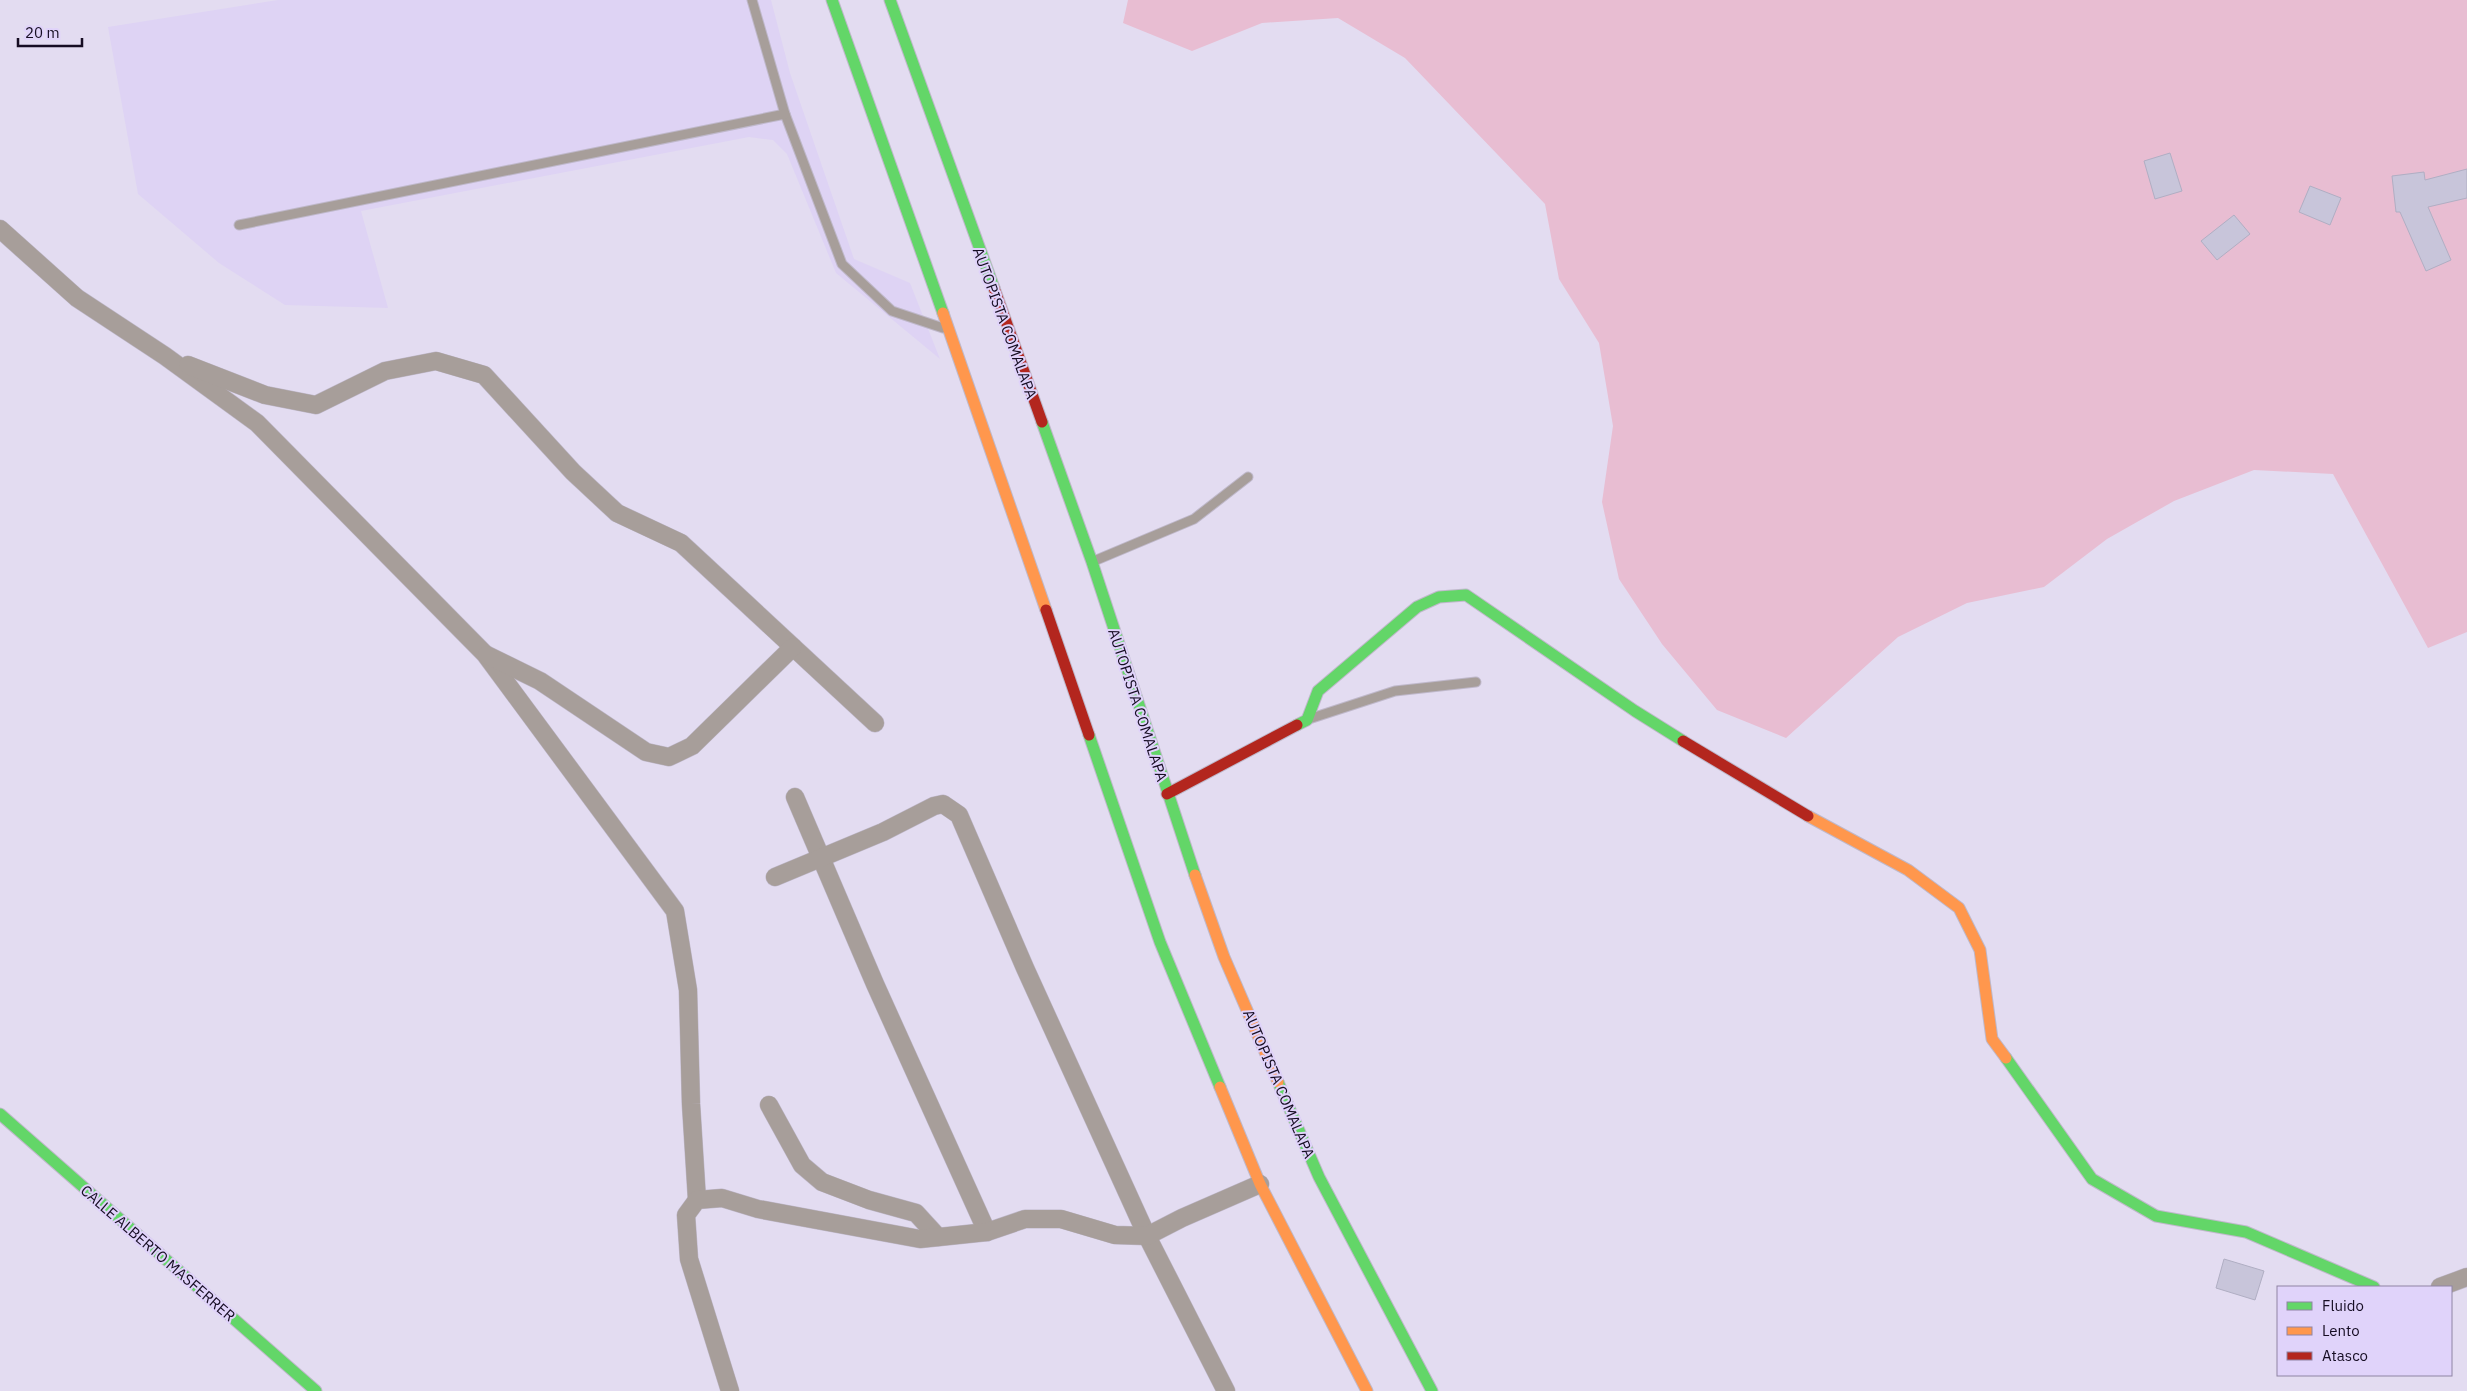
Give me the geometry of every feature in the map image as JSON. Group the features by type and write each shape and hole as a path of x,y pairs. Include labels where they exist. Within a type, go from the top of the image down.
{"main road":[{"path":"832,0 950,331 1160,942 1260,1184 1367,1391"},
{"name":"AUTOPISTA COMALAPA","path":"890,0 1092,562 1167,794 1224,957 1319,1177 1432,1391"},
{"path":"1167,794 1307,720 1318,691 1417,607 1439,597 1466,595 1635,711 1779,801 1908,870 1959,908 1980,950 1992,1039 2092,1178 2156,1216 2246,1232 2372,1286"},
{"name":"CALLE ALBERTO MASFERRER","path":"0,1114 316,1391"}],"street":[{"path":"0,229 77,298 165,356 257,423 485,654 675,911 688,990 691,1104 698,1200 686,1215 688,1260 730,1391"},
{"path":"165,356 265,395 316,405 385,371 436,361 484,375 573,472 617,513 681,542 874,724"},
{"path":"485,654 540,681 646,752 669,757 692,746 793,647"},
{"path":"795,797 874,984 987,1232"},
{"path":"775,877 883,832 934,806 943,804 959,815 1025,968 1148,1236 1226,1391"},
{"path":"770,1105 802,1165 822,1182 869,1200 916,1213 938,1237"},
{"path":"698,1200 722,1198 758,1209 920,1239 987,1232 1025,1219 1061,1219 1115,1235 1148,1236 1182,1218 1260,1184"},
{"path":"2443,1286 2467,1277"}],"lane":[{"path":"752,0 785,114 842,264 892,311 950,331"},
{"path":"239,225 785,114"},
{"path":"1092,562 1194,519 1248,477"},
{"path":"1307,720 1395,691 1476,682"}],"shaded area":[{"path":"278,0 771,0 790,73 854,259 910,283 940,359 836,273 787,154 773,140 749,137 361,211 388,308 285,305 219,263 138,194 108,27"},
{"path":"1128,0 2467,0 2467,632 2428,648 2333,474 2254,470 2174,501 2107,539 2044,587 1967,603 1898,637 1786,738 1717,710 1662,644 1619,579 1602,502 1613,426 1599,343 1559,279 1545,204 1405,58 1338,18 1262,23 1192,51 1123,23"}],"building":[{"path":"2170,153 2182,191 2155,199 2144,161"},
{"path":"2467,169 2467,198 2428,207 2451,260 2426,271 2400,212 2396,212 2392,176 2424,172 2425,180"},
{"path":"2310,186 2341,198 2330,225 2299,212"},
{"path":"2234,215 2250,234 2217,260 2201,241"},
{"path":"2224,1259 2264,1271 2255,1300 2216,1288"}],"traffic: fast":[{"path":"832,0 943,313"},
{"path":"890,0 994,288"},
{"path":"1042,422 1092,562 1195,875"},
{"path":"1297,725 1307,720 1318,691 1417,607 1439,597 1466,595 1635,711 1683,741"},
{"path":"1089,735 1160,942 1220,1087"},
{"path":"2006,1058 2092,1179 2156,1216 2246,1232 2372,1286"},
{"path":"1278,1082 1319,1177 1432,1391"},
{"path":"0,1114 316,1391"}],"traffic: slow":[{"path":"943,313 1046,610"},
{"path":"1808,816 1908,870 1959,908 1980,950 1992,1039 2006,1058"},
{"path":"1195,875 1224,957 1278,1082"},
{"path":"1220,1087 1260,1184 1367,1391"}],"traffic: jam":[{"path":"994,288 1042,422"},
{"path":"1046,610 1089,735"},
{"path":"1167,794 1297,725"},
{"path":"1683,741 1808,816"}]}
